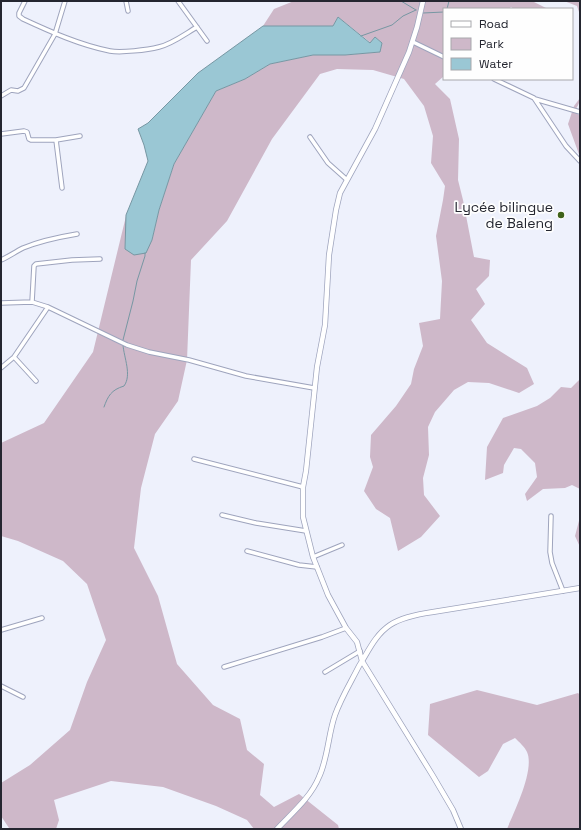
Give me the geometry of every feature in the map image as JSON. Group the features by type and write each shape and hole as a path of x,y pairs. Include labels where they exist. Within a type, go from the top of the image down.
{"street":[{"path":"25,1 19,16 55,34 111,51 124,52 160,47 196,27"},
{"path":"1,96 11,90 18,91 24,88 55,34 65,1"},
{"path":"126,1 128,11"},
{"path":"178,1 207,41"},
{"path":"423,1 413,42 375,129 346,179 340,193 336,210 329,254 325,325 314,388 306,471 303,487 303,517 313,557 328,596 346,628 357,642 362,661 433,776 453,810 461,829"},
{"path":"413,42 443,56"},
{"path":"496,80 534,98 580,112"},
{"path":"534,98 569,150 580,161"},
{"path":"1,134 24,131 27,132 28,139 31,140 56,140 80,136"},
{"path":"310,136 328,163 346,179"},
{"path":"56,140 62,188"},
{"path":"1,260 40,242 77,234"},
{"path":"32,302 34,266 36,264 100,259"},
{"path":"1,303 32,302 48,307 127,345 149,352 187,360 246,376 314,388"},
{"path":"1,368 14,357 48,307"},
{"path":"14,357 36,381"},
{"path":"194,459 303,487"},
{"path":"222,515 256,523 306,531"},
{"path":"551,516 550,552 552,563 563,591"},
{"path":"313,557 342,545"},
{"path":"247,551 299,565 317,567"},
{"path":"277,829 311,792 319,778 335,716 346,689 367,651 390,624 412,616 580,588"},
{"path":"1,630 42,618"},
{"path":"224,667 322,637 346,628"},
{"path":"325,672 360,651"},
{"path":"1,686 23,697"}],"green space":[{"path":"294,1 532,1 546,8 443,8 443,77 435,84 450,99 459,139 458,180 474,257 490,260 489,276 476,289 485,304 471,320 487,343 527,368 534,384 519,393 489,383 468,382 454,390 435,412 428,427 429,455 423,478 424,495 440,516 421,537 398,551 390,518 376,509 364,491 373,467 370,457 371,435 396,406 411,384 414,369 423,346 419,323 440,319 442,281 436,236 445,186 431,163 433,136 424,106 404,79 373,70 337,69 320,74 272,139 227,221 191,260 187,360 178,401 155,434 141,488 134,548 158,596 177,664 213,705 240,719 247,750 264,764 260,795 274,807 299,794 338,825 339,829 254,829 247,820 216,806 163,787 111,781 54,800 59,820 56,829 8,829 9,828 1,816 1,783 30,765 70,730 87,682 106,640 87,584 63,561 18,541 1,536 1,443 44,423 93,352 127,212 125,249 152,240 159,210 174,164 216,91 245,79 270,64 313,55 345,55 380,52 382,43 375,37 371,43 338,17 333,26 263,26 274,9"},
{"path":"564,1 580,1 580,15 577,6"},
{"path":"580,98 575,112 580,116 580,157 568,124 574,106"},
{"path":"580,379 580,489 572,485 565,488 543,489 527,501 525,494 537,477 535,463 521,449 514,448 504,465 503,473 485,480 487,447 503,418 537,406 550,398 561,387 571,388"},
{"path":"580,517 580,547 575,536"},
{"path":"477,690 537,705 578,693 580,695 580,829 507,829 523,791 529,760 527,752 515,738 503,744 488,771 479,777 428,735 430,704"}],"water":[{"path":"338,17 370,43 375,37 382,43 380,52 345,55 313,55 270,64 245,79 216,91 174,164 159,210 152,240 146,253 134,255 125,249 126,215 148,161 138,129 148,123 198,73 263,26 333,26"}],"waterway":[{"path":"401,1 416,10"},
{"path":"447,8 449,1"},
{"path":"361,36 392,25 403,16 416,10"},
{"path":"423,13 443,12"},
{"path":"123,340 145,253"},
{"path":"104,407 111,394 116,389 124,386 126,382 127,366 123,345"}],"place":[{"name":"Lycée bilingue de Baleng","path":"561,215"}]}
